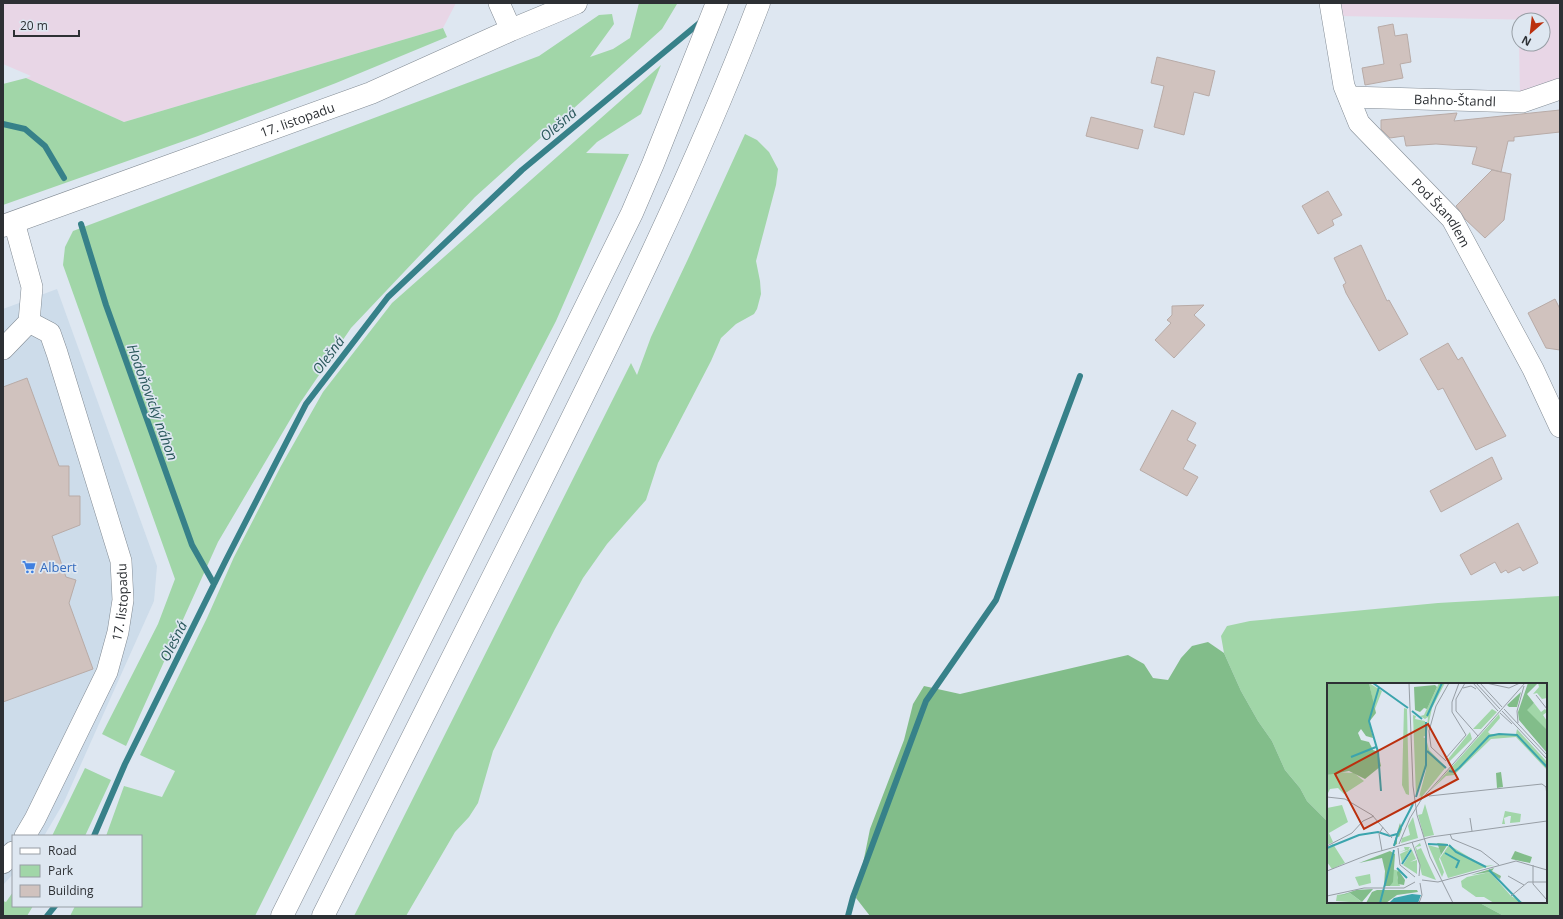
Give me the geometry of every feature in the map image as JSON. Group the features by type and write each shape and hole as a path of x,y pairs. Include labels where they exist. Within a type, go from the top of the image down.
{"main road":[{"name":"17. listopadu","path":"8,224 371,93 511,30 576,3"},
{"path":"282,916 632,213 717,3"},
{"path":"323,916 618,327 707,132 759,3"}],"street":[{"path":"499,3 511,30"},
{"name":"Pod Štandlem","path":"1330,3 1344,86 1359,123 1452,219 1534,369 1560,427"},
{"name":"Bahno-Štandl","path":"1349,97 1522,102 1560,89"},
{"name":"17. listopadu","path":"8,224 32,287 29,322 50,333 121,560 123,600 118,632 107,672 35,819 26,835"},
{"path":"3,349 29,322"},
{"path":"3,863 12,853"}],"shaded area":[{"path":"3,3 456,3 443,28 124,122 26,78 31,76 3,64"},
{"path":"1337,3 1560,3 1560,81 1520,93 1519,52 1551,52 1551,12 1511,12 1511,19 1339,16"},
{"path":"57,289 157,566 154,601 64,802 45,835 12,835 12,875 3,885 3,309"}],"green space":[{"path":"639,3 677,4 662,29 475,197 351,328 300,403 218,542 126,746 102,734 158,624 175,579 63,265 65,247 73,231 539,56 599,15 612,14 614,24 590,57 613,49 630,38"},
{"path":"443,28 447,37 336,83 198,136 3,205 3,84 26,78 124,122"},
{"path":"661,65 641,114 597,142 586,153 629,154 556,321 424,576 255,916 70,916 74,907 142,907 142,835 106,835 124,786 162,797 175,771 140,755 207,618 234,557 281,466 323,392 392,303"},
{"path":"745,134 757,140 769,152 778,169 776,185 756,261 761,294 757,309 754,314 736,324 721,338 711,361 658,463 646,500 607,544 583,578 555,629 493,751 478,803 469,817 455,832 406,916 354,916 631,363 637,375 651,337"},
{"path":"1560,596 1560,916 1504,916 1480,903 1547,903 1547,683 1327,683 1327,821 1307,801 1300,788 1285,770 1272,741 1258,721 1241,691 1224,653 1221,636 1227,626 1250,621 1438,603"},
{"path":"1208,642 1224,653 1241,691 1258,721 1272,741 1285,770 1300,788 1307,801 1327,821 1327,903 1480,903 1504,916 870,916 856,898 870,829 904,740 913,704 924,686 960,694 1128,655 1144,664 1153,678 1168,680 1181,658 1192,646"},
{"path":"85,768 111,780 85,835 52,835"},
{"path":"12,893 12,907 32,907 27,916 3,916 3,901 6,902"}],"building":[{"path":"1393,24 1395,36 1407,34 1411,62 1400,64 1403,78 1365,85 1362,68 1384,64 1378,27"},
{"path":"1157,57 1215,71 1209,96 1194,92 1184,135 1154,127 1164,86 1151,83"},
{"path":"1560,110 1560,132 1514,137 1514,141 1508,141 1501,172 1472,164 1477,147 1436,144 1406,146 1404,136 1390,138 1381,129 1381,120 1457,113 1454,121"},
{"path":"1091,117 1143,130 1138,149 1086,136"},
{"path":"1492,170 1511,174 1504,220 1485,238 1465,219 1456,206"},
{"path":"1328,191 1342,215 1332,220 1334,225 1318,234 1302,206"},
{"path":"1361,245 1387,301 1389,300 1408,334 1379,351 1346,293 1343,285 1346,283 1334,258"},
{"path":"1555,299 1560,309 1560,350 1546,348 1528,313"},
{"path":"1204,305 1194,315 1205,325 1174,358 1155,340 1171,323 1167,320 1172,315 1172,306"},
{"path":"1448,343 1458,360 1462,357 1506,436 1476,450 1443,388 1438,390 1420,359"},
{"name":"Albert","path":"27,378 59,466 69,466 69,496 80,496 80,525 52,536 66,577 76,580 69,603 93,669 3,702 3,387"},
{"path":"1172,410 1196,423 1187,440 1196,445 1183,469 1198,477 1187,496 1140,470"},
{"path":"1492,457 1502,479 1441,512 1430,491"},
{"path":"1518,523 1538,563 1523,571 1520,567 1508,573 1506,570 1501,573 1495,562 1471,575 1460,555"}],"waterway":[{"name":"Olešná","path":"94,835 125,764 226,560 306,404 388,297 522,170 703,20"},
{"name":"Hodoňovický náhon","path":"3,124 25,129 45,146 64,178"},
{"name":"Hodoňovický náhon","path":"81,224 106,305 192,545 214,584"},
{"path":"848,916 853,897 926,701 996,600 1080,376"},
{"name":"Olešná","path":"47,916 54,907"}],"place":[{"name":"Albert","path":"29,567"}]}
